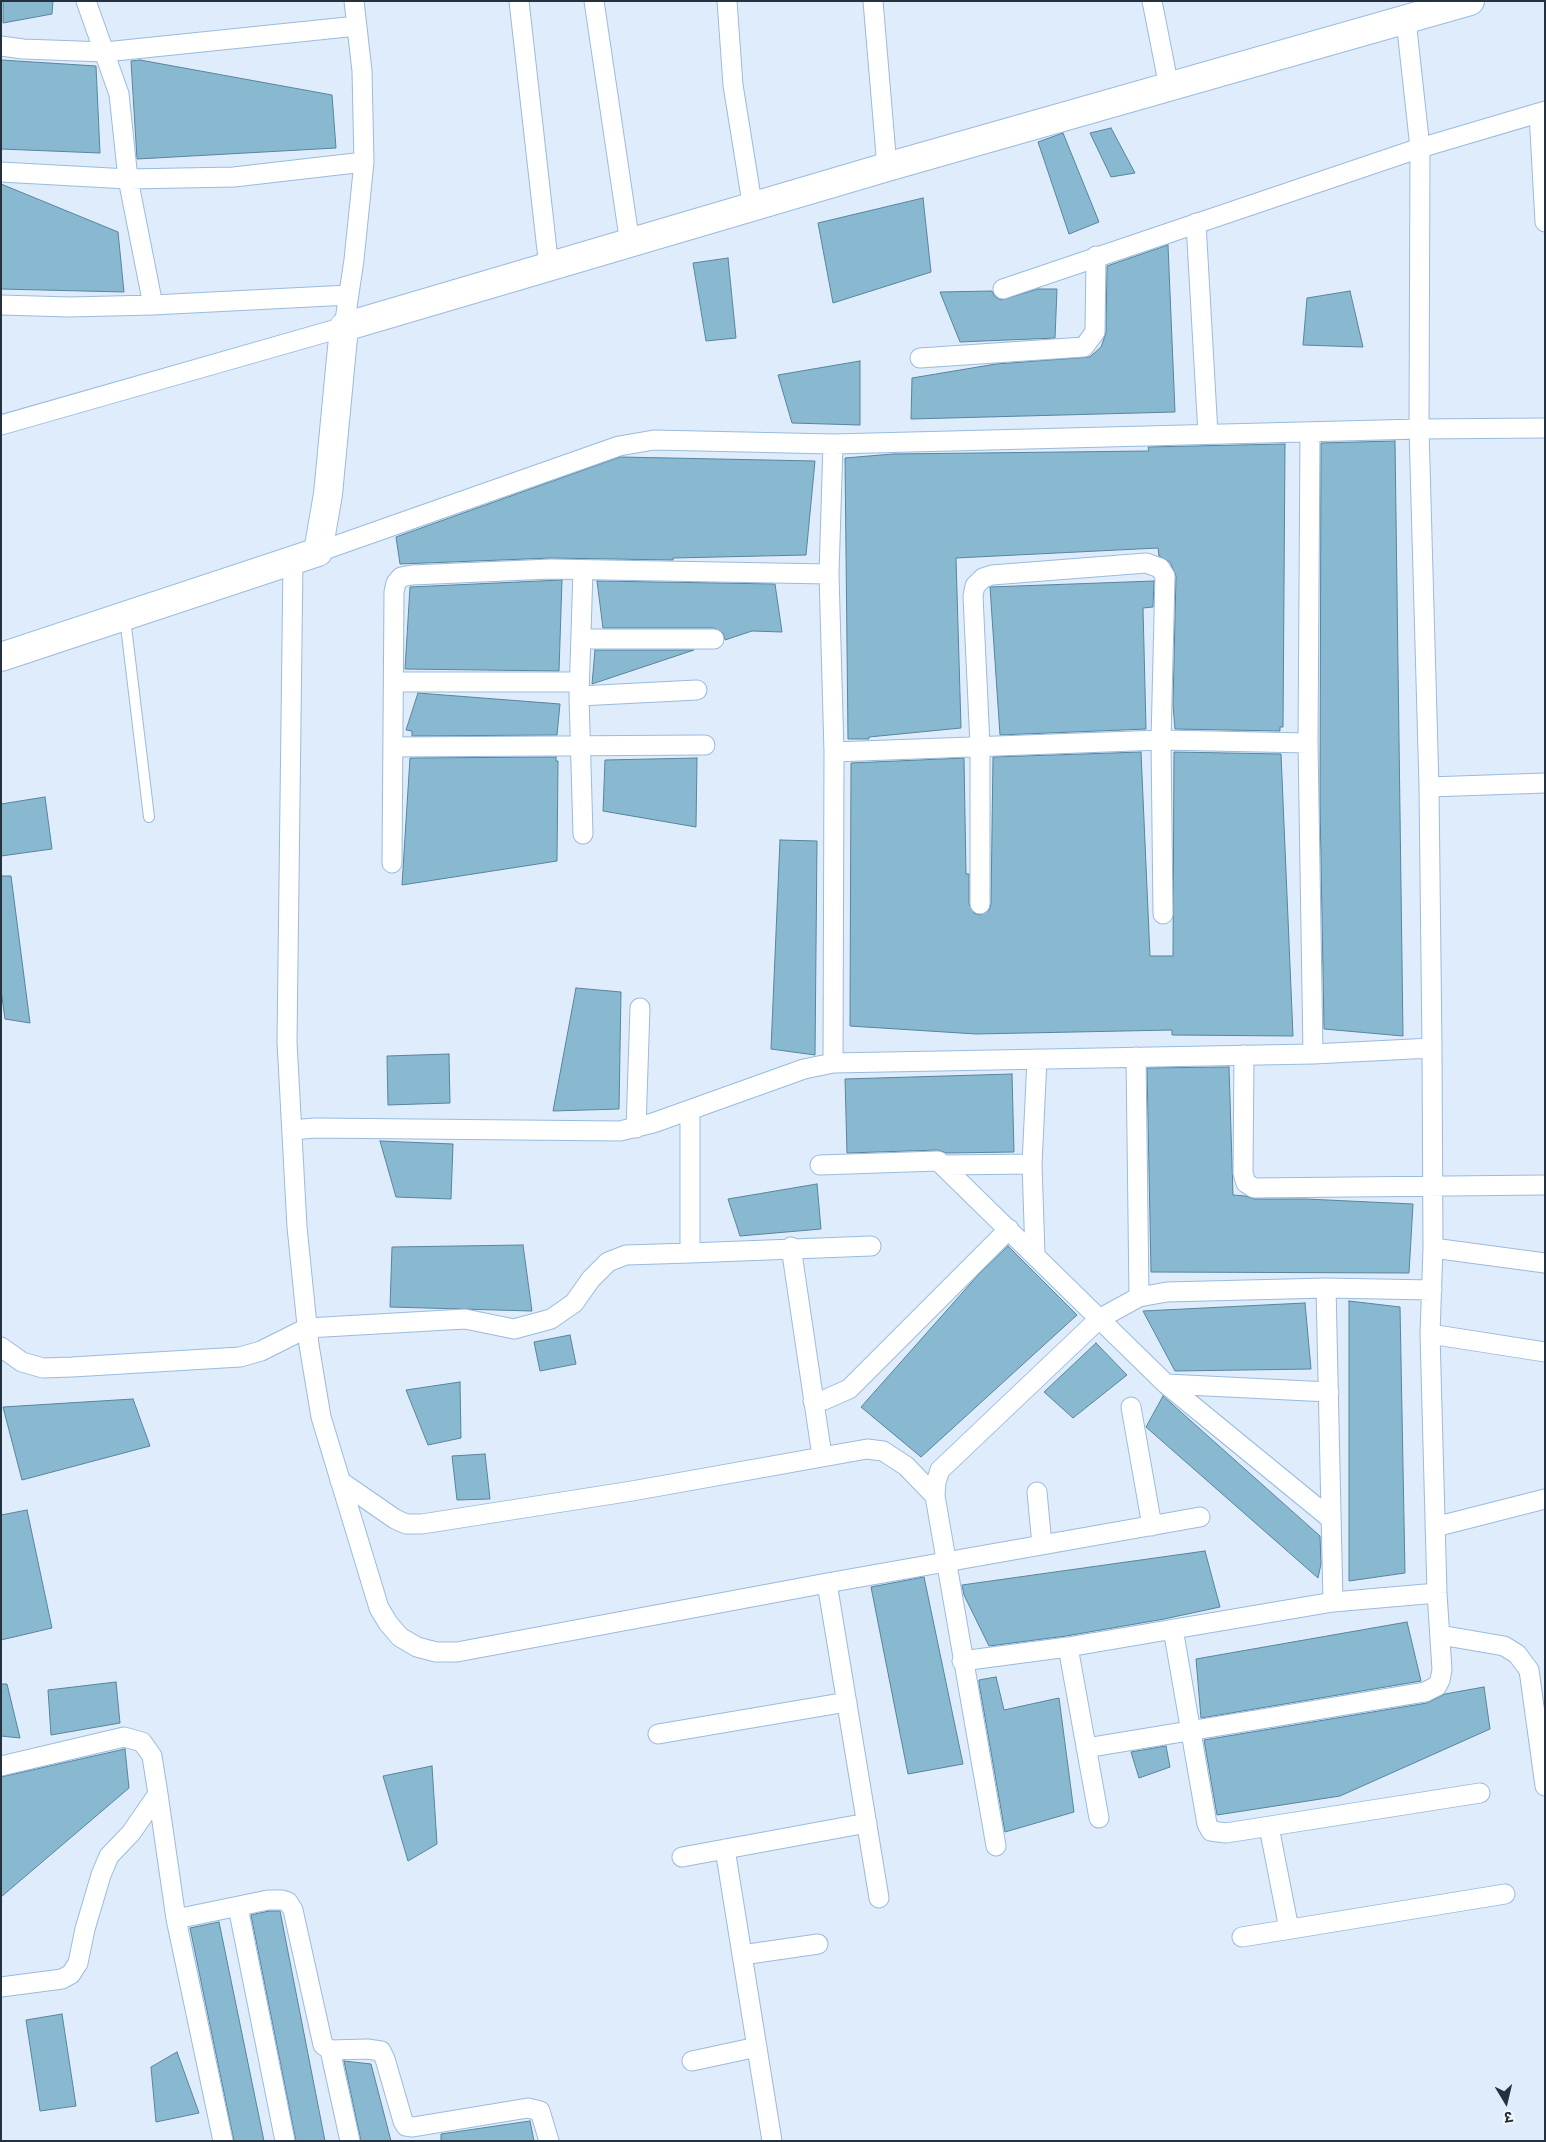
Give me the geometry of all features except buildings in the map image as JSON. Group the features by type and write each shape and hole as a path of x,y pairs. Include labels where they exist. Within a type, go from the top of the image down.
{"main road":[{"path":"1,657 305,557 328,494 344,327 752,209 887,167 1470,1"}],"street":[{"path":"86,1 119,94 128,179 153,305"},
{"path":"1,425 344,327 364,162 362,71 354,1"},
{"path":"518,1 549,268"},
{"path":"594,1 630,244"},
{"path":"727,1 733,85 752,209"},
{"path":"873,1 887,167"},
{"path":"1152,1 1169,87"},
{"path":"1086,1748 1425,1692 1437,1686 1440,1680 1430,1334 1433,1248 1432,1048 1429,787 1419,429 1420,148 1406,20"},
{"path":"1,46 23,49 105,52 357,26"},
{"path":"1003,288 1420,148 1542,112 1545,222"},
{"path":"1,172 128,179 234,177 364,162"},
{"path":"1196,224 1208,434"},
{"path":"920,358 1084,347 1095,332 1096,256"},
{"path":"1,305 70,307 153,305 349,295"},
{"path":"1200,1517 827,1583 457,1652 436,1652 417,1647 400,1637 388,1623 379,1608 320,1417 307,1328 297,1227 287,1042 287,922 305,557 619,446 654,440 833,444 1419,429 1545,428"},
{"path":"1310,432 1308,743 1313,1054"},
{"path":"833,444 829,574 834,752 833,1063"},
{"path":"980,904 980,745 973,596 975,586 983,578 992,575 1146,563 1160,568 1165,576 1161,740 1163,914"},
{"path":"392,864 394,592 400,577 412,574 583,570 829,574"},
{"path":"582,834 579,689 583,570"},
{"path":"581,639 714,639"},
{"path":"394,682 579,689 697,690"},
{"path":"834,752 980,745 1161,740 1308,743"},
{"path":"393,747 705,744"},
{"path":"1429,787 1545,783"},
{"path":"636,1128 640,1008"},
{"path":"292,1130 472,1129 608,1132 636,1128 690,1111 804,1069 833,1063 1313,1054 1432,1048"},
{"path":"1244,1055 1242,1173 1246,1183 1254,1188 1545,1185"},
{"path":"1136,1057 1139,1297"},
{"path":"1035,1254 1032,1164 1037,1059"},
{"path":"690,1111 690,1253"},
{"path":"820,1165 938,1161 944,1165 1032,1164"},
{"path":"938,1161 1166,1384 1331,1519"},
{"path":"813,1401 824,1400 849,1389 1009,1229"},
{"path":"1,1348 22,1362 43,1368 240,1357 261,1350 307,1328 465,1319 514,1329 551,1319 574,1303 591,1279 608,1262 626,1255 871,1246"},
{"path":"791,1248 822,1456"},
{"path":"1433,1248 1545,1263"},
{"path":"1326,1288 1333,1602"},
{"path":"996,1846 962,1661 935,1496 936,1482 940,1470 1099,1319 1139,1297 1168,1292 1326,1288 1432,1290"},
{"path":"1430,1334 1545,1352"},
{"path":"1166,1384 1329,1392"},
{"path":"1131,1407 1152,1526"},
{"path":"340,1481 395,1520 406,1524 422,1524 623,1492 867,1449 882,1451 906,1466 935,1496"},
{"path":"1037,1492 1042,1545"},
{"path":"1435,1527 1545,1499"},
{"path":"827,1583 879,1898"},
{"path":"962,1661 1068,1647 1333,1602 1437,1593"},
{"path":"1173,1629 1207,1824 1211,1831 1226,1833 1480,1794"},
{"path":"1440,1635 1504,1646 1518,1654 1529,1670 1545,1786"},
{"path":"1068,1647 1099,1818"},
{"path":"658,1734 846,1702"},
{"path":"1,1766 124,1737 142,1742 152,1756 176,1919 223,2141"},
{"path":"1,1986 62,1979 71,1974 78,1963 85,1929 101,1875 110,1856 131,1833 158,1794"},
{"path":"682,1857 867,1823"},
{"path":"1269,1827 1289,1929"},
{"path":"725,1849 772,2141"},
{"path":"1242,1937 1505,1894"},
{"path":"176,1919 282,1900 288,1902 293,1910 321,2036 324,2045 330,2050 350,2141"},
{"path":"238,1907 285,2141"},
{"path":"742,1955 818,1944"},
{"path":"692,2061 757,2047"},
{"path":"330,2050 367,2049 381,2051 386,2059 402,2121 407,2133 413,2127 528,2108 540,2111 549,2141"}],"lane":[{"path":"125,617 150,817"}]}
